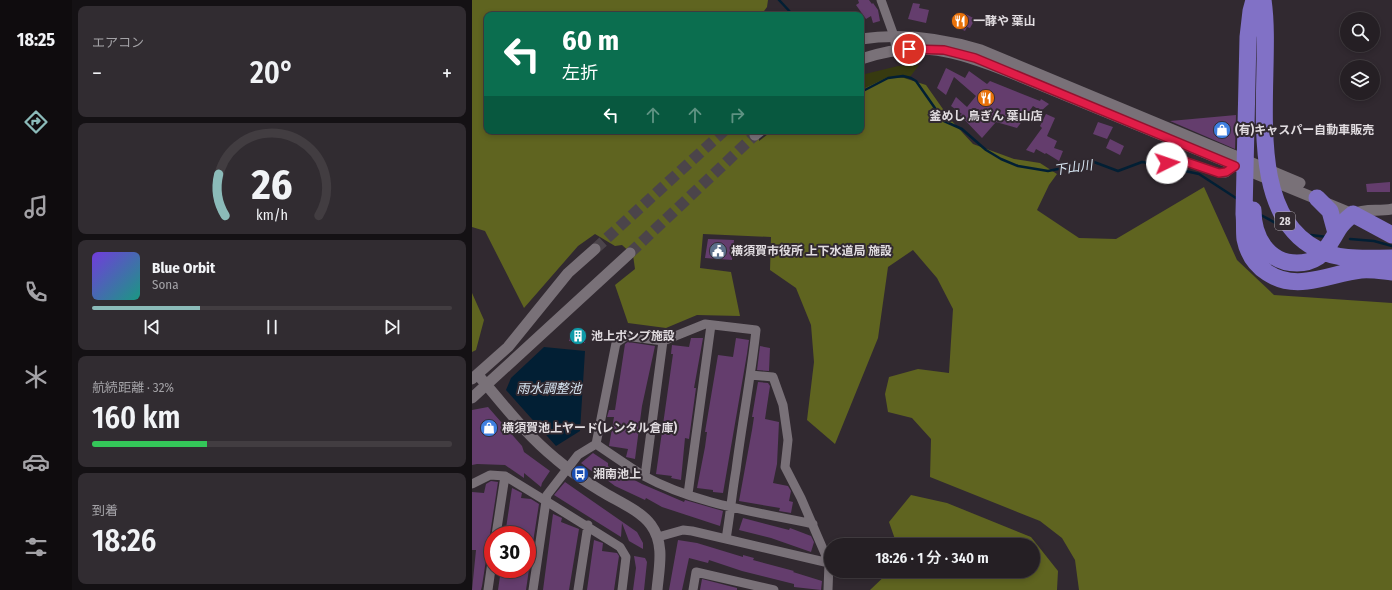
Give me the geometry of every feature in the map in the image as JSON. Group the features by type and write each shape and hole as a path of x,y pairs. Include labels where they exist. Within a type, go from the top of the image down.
{"highway":[{"path":"1254,0 1251,11 1248,37 1255,108"},
{"path":"1262,0 1257,11 1255,37 1255,108 1249,214 1245,239 1251,255 1256,264 1271,276 1294,281 1306,281 1361,270 1392,272"},
{"name":"28","path":"1255,108 1272,191 1281,213 1294,233 1318,250 1338,256 1392,258"},
{"path":"1317,198 1330,211 1336,233"},
{"path":"1249,214 1251,242 1258,254 1273,267 1283,271 1300,273 1324,264 1337,250 1349,230 1357,212"},
{"path":"1249,214 1258,238 1265,250 1277,259 1291,263 1305,263 1317,257 1328,246 1336,233 1357,212"},
{"path":"1357,212 1392,229"},
{"path":"1357,212 1392,235"}],"street":[{"path":"881,0 894,36 896,50"},
{"path":"864,39 894,36 930,38 981,50 1320,192 1357,212"},
{"path":"864,58 896,50 944,50 975,58 1235,166 1317,198 1357,212 1392,209"},
{"path":"1159,173 1167,163 1175,158 1219,173 1226,172 1235,166"},
{"path":"595,249 568,273 508,347 475,377 487,386 543,447 557,460 599,490 633,510 650,524 658,537 660,550 657,590"},
{"path":"472,398 487,386 630,253"},
{"path":"533,590 547,495 578,455 596,444 616,343 626,336 663,341 705,324 756,330 751,375 726,539"},
{"path":"688,494 711,325"},
{"path":"645,476 663,341"},
{"path":"751,375 773,377 783,405 788,440 785,467 814,524 824,550"},
{"path":"596,444 645,476 688,494 731,506 814,524"},
{"path":"472,484 490,475 504,476 588,525 620,546 626,557 622,590"},
{"path":"497,526 504,476"},
{"path":"578,590 588,525"},
{"path":"658,537 683,530 824,562"},
{"path":"692,590 696,572 740,586 774,590"},
{"path":"488,590 490,578"},
{"path":"828,578 828,590"}],"green space":[{"path":"472,0 768,0 767,7 763,12 484,12 484,134 759,134 759,141 768,134 864,134 864,89 888,77 904,78 926,85 950,119 973,144 1014,159 1040,163 1057,174 1049,185 1037,210 1079,238 1116,239 1204,187 1237,260 1274,295 1392,303 1392,590 1079,590 1075,560 1062,538 1040,521 930,477 931,439 912,418 888,412 885,394 889,377 918,369 949,373 953,309 937,278 913,250 888,267 878,338 835,444 807,420 814,362 811,325 796,288 770,270 771,237 703,234 700,268 731,272 740,316 697,315 666,328 628,323 615,285 635,269 633,255 622,245 615,246 595,234 578,246 524,308 485,231 472,227"},
{"path":"919,65 904,85 864,95 864,74 898,66"},
{"path":"472,293 484,320 476,350 472,352"},
{"path":"911,495 947,503 1032,538 895,538 889,522"},
{"path":"1040,548 1058,571 1057,590 870,590 883,578 1040,578"}],"water":[{"name":"雨水調整池","path":"544,347 585,351 580,431 556,446 506,390 511,378"}],"building":[{"path":"858,0 869,0 872,4 873,3 878,10 880,21 873,23 871,16 866,19 864,12 861,12 856,5 859,3"},
{"path":"913,3 920,4 919,8 929,10 926,23 908,19"},
{"path":"964,13 975,19 970,28 967,27 965,31 957,27"},
{"path":"946,68 965,78 969,71 987,84 990,81 1040,101 1041,99 1049,104 1041,111 1033,106 1017,128 996,122 982,138 960,115 962,114 951,106 956,97 967,107 976,96 954,77 946,95 937,88"},
{"path":"1046,114 1055,118 1047,136 1057,141 1054,148 1063,151 1059,161 1036,149 1034,153 1026,150 1042,128 1040,126"},
{"path":"1236,115 1235,149 1170,121"},
{"path":"1098,122 1113,127 1107,139 1093,134"},
{"path":"1110,139 1124,146 1120,155 1106,148"},
{"path":"1390,182 1390,192 1367,192 1366,184"},
{"path":"708,239 734,240 732,260 705,258"},
{"name":"池上ポンプ施設","path":"571,330 586,331 585,343 569,341"},
{"path":"691,338 703,338 694,388 696,388 689,439 685,438 681,480 671,478 672,476 656,474 673,354 671,354 672,345 689,347"},
{"path":"736,338 749,340 747,354 723,493 713,492 713,490 697,488 705,447 707,432 705,432 718,355 733,357"},
{"path":"628,342 655,346 642,406 635,459 626,457 628,449 609,446 614,417 607,417 609,410 615,410 625,344"},
{"path":"760,346 770,348 769,371 757,370"},
{"path":"758,382 768,383 770,386 765,419 779,422 777,464 773,483 788,486 791,491 789,501 793,502 791,513 779,511 780,508 739,501 752,430 754,417 752,417"},
{"name":"横須賀池上ヤード(レンタル倉庫)","path":"488,407 522,446 524,452 550,471 541,487 524,473 524,478 505,465 472,465 472,410"},
{"path":"593,453 608,463 608,466 642,484 684,502 685,500 723,511 720,526 662,507 646,498 645,500 615,486 603,477 602,479 581,463"},
{"path":"491,481 498,482 491,526 484,526 484,573 482,586 481,590 472,590 476,550 472,550 472,492 484,493 486,484"},
{"path":"565,482 637,532 643,543 643,549 629,541 622,523 621,537 554,495"},
{"path":"512,488 522,493 521,498 531,499 539,504 536,526 506,526"},
{"path":"553,514 562,518 561,522 579,529 569,590 543,590"},
{"path":"743,518 789,530 790,528 811,536 814,542 811,552 771,538 739,530"},
{"path":"594,540 603,543 602,551 617,553 619,556 614,590 587,590"},
{"path":"678,540 697,543 743,557 743,555 754,558 753,560 794,571 793,572 822,581 821,590 794,587 794,584 742,571 709,560 708,563 689,558 682,590 669,590"},
{"path":"634,556 645,558 647,562 644,590 633,590 636,568"},
{"path":"500,578 528,578 526,590 498,590"},
{"path":"702,579 737,588 737,590 700,590"}],"waterway":[{"name":"下山川","path":"779,0 790,12"},
{"name":"下山川","path":"864,90 888,78 903,76 911,78 916,81 944,121 962,129 986,150 1001,159 1018,166 1048,171 1094,162 1118,171 1142,162 1162,165"},
{"name":"下山川","path":"1167,167 1199,174 1239,200"},
{"name":"下山川","path":"1259,214 1283,227"},
{"name":"下山川","path":"1311,235 1327,237"},
{"name":"下山川","path":"1350,239 1374,241 1392,246"}],"tunnel":[{"path":"595,249 721,134"},
{"path":"630,253 755,135"}],"place":[{"name":"一酵や 葉山","path":"960,21"},
{"name":"釜めし 鳥ぎん 葉山店","path":"986,98"},
{"name":"(有)キャスパー自動車販売","path":"1222,130"},
{"name":"横須賀市役所 上下水道局 施設","path":"718,251"},
{"name":"池上ポンプ施設","path":"578,336"},
{"name":"横須賀池上ヤード(レンタル倉庫)","path":"489,428"},
{"name":"湘南池上","path":"580,474"}],"route":[{"path":"909,49 944,50 975,58 1235,166 1226,172 1219,173 1203,169 1190,162 1175,158 1167,163"}]}
